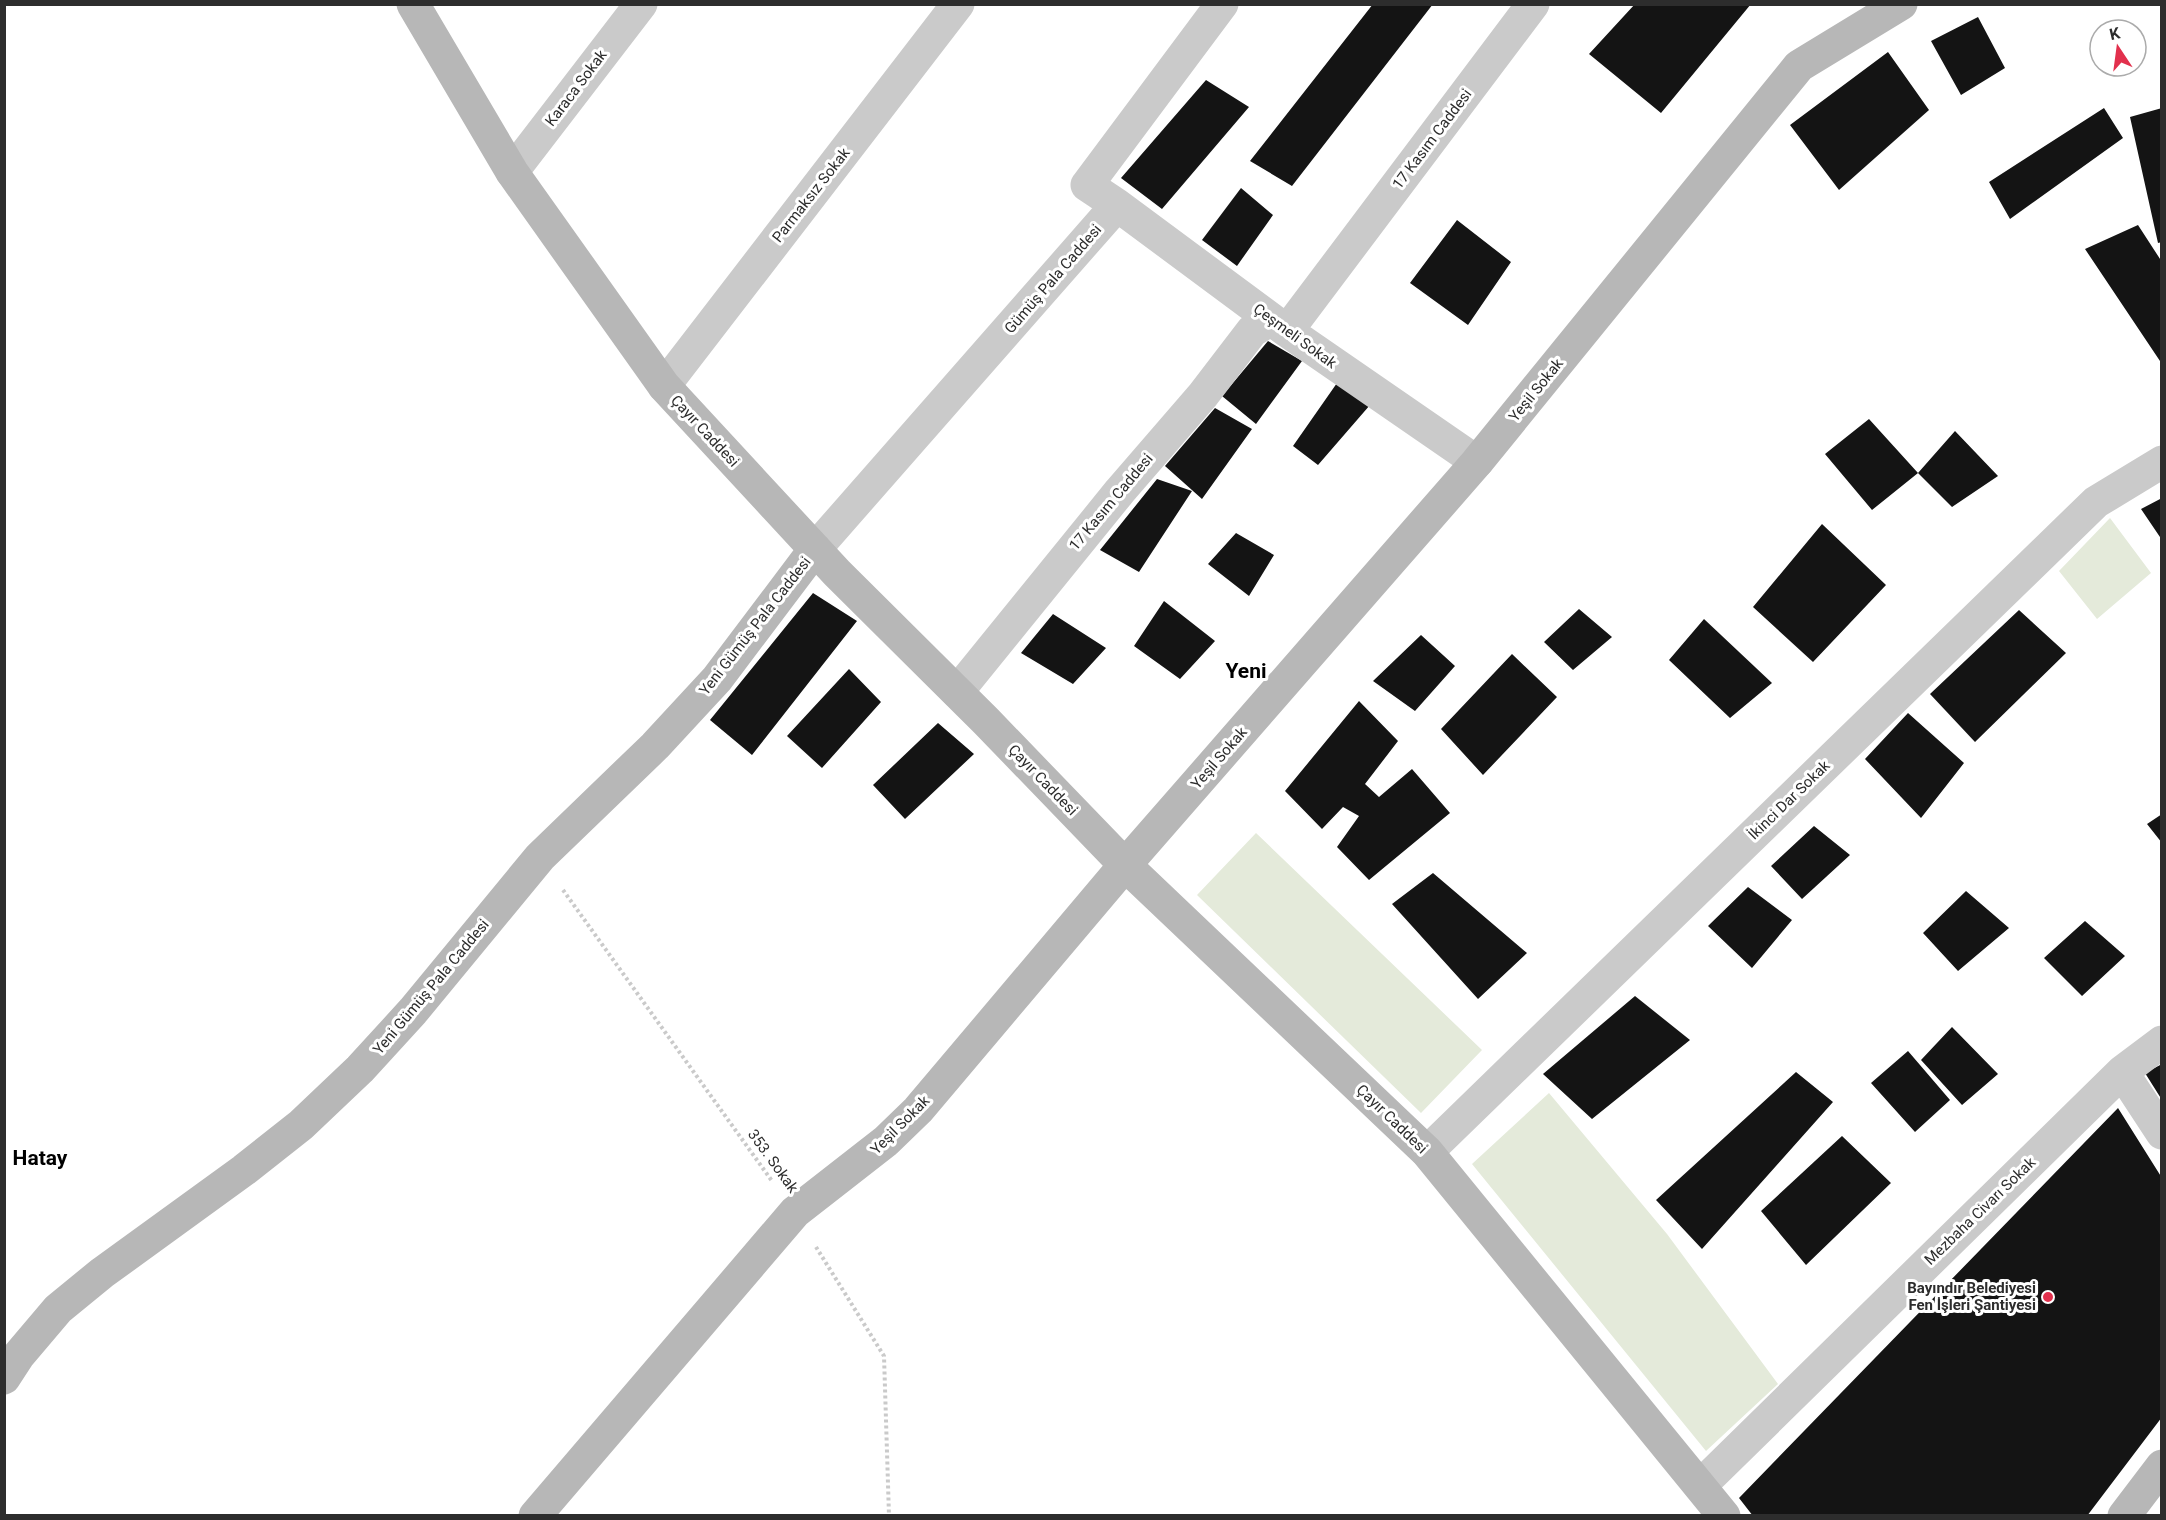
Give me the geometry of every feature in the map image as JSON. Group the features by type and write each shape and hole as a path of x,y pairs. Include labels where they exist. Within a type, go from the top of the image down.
{"street":[{"name":"Çayır Caddesi","path":"413,4 512,172 664,386 815,549 1125,865 1427,1152 1724,1515"},
{"name":"Karaca Sokak","path":"512,172 641,4"},
{"name":"Parmaksız Sokak","path":"664,386 958,4"},
{"path":"1117,205 1087,185 1222,4"},
{"name":"17 Kasım Caddesi","path":"957,692 1120,491 1203,395 1252,331 1279,325 1533,4"},
{"name":"Yeşil Sokak","path":"535,1515 795,1212 886,1142 918,1110 1125,865 1477,462 1799,66 1901,4"},
{"name":"Çeşmeli Sokak","path":"1117,205 1279,325 1477,462"},
{"name":"Gümüş Pala Caddesi","path":"815,549 1117,205"},
{"name":"İkinci Dar Sokak","path":"1427,1152 2096,502 2162,462"},
{"name":"Yeni Gümüş Pala Caddesi","path":"4,1378 19,1355 58,1309 102,1273 244,1170 301,1125 360,1069 413,1011 540,857 655,746 717,679 815,549"},
{"name":"Mezbaha Civarı Sokak","path":"1700,1486 2122,1072 2162,1042"},
{"path":"2122,1072 2162,1133"},
{"path":"2124,1515 2162,1466"}],"path":[{"name":"353. Sokak","path":"540,857 795,1212 884,1356 889,1515"}],"green space":[{"path":"2110,518 2151,573 2097,619 2059,571"},
{"path":"1256,833 1482,1050 1421,1113 1197,895"},
{"path":"1549,1093 1667,1234 1778,1384 1706,1451 1472,1164"}],"building":[{"path":"1373,4 1433,4 1292,186 1250,161"},
{"path":"1635,4 1751,4 1661,113 1589,54"},
{"path":"1978,17 2005,68 1961,95 1931,41"},
{"path":"1888,52 1929,110 1839,190 1790,125"},
{"path":"1206,80 1249,107 1162,209 1121,178"},
{"path":"2104,108 2123,138 2010,219 1989,182"},
{"path":"2162,108 2162,242 2158,243 2130,117"},
{"path":"1241,188 1273,215 1237,266 1202,240"},
{"path":"1457,220 1511,262 1468,325 1410,283"},
{"path":"2138,225 2162,262 2162,364 2085,249"},
{"path":"1268,341 1302,361 1256,424 1222,396"},
{"path":"1337,383 1370,405 1318,465 1293,446"},
{"path":"1215,408 1252,429 1202,499 1165,466"},
{"path":"1869,419 1918,473 1872,510 1825,454"},
{"path":"1955,431 1998,476 1952,507 1918,473"},
{"path":"1157,479 1192,491 1139,572 1100,550"},
{"path":"2162,498 2162,540 2141,509"},
{"path":"1822,524 1886,585 1813,662 1753,607"},
{"path":"1236,533 1274,555 1249,596 1208,564"},
{"path":"813,593 857,621 752,755 710,720"},
{"path":"1164,601 1215,641 1180,679 1134,646"},
{"path":"1579,609 1612,637 1573,670 1544,642"},
{"path":"2019,610 2066,653 1975,742 1930,694"},
{"path":"1053,614 1106,648 1073,684 1021,653"},
{"path":"1704,619 1772,683 1730,718 1669,660"},
{"path":"1421,635 1455,666 1415,711 1373,681"},
{"path":"1512,654 1557,697 1483,775 1441,729"},
{"path":"849,669 881,702 822,768 787,736"},
{"path":"1359,701 1398,741 1365,784 1379,797 1412,769 1450,813 1369,880 1337,847 1359,816 1343,807 1322,829 1285,791"},
{"path":"1908,713 1964,763 1921,818 1865,759"},
{"path":"938,723 974,754 905,819 873,785"},
{"path":"2162,814 2162,843 2147,824"},
{"path":"1814,826 1850,855 1802,899 1771,866"},
{"path":"1433,873 1527,953 1478,999 1392,904"},
{"path":"1748,887 1792,920 1752,968 1708,926"},
{"path":"1966,891 2009,928 1958,971 1923,933"},
{"path":"2085,921 2125,956 2082,996 2044,958"},
{"path":"1635,996 1690,1040 1592,1119 1543,1074"},
{"path":"1952,1027 1998,1074 1962,1105 1921,1060"},
{"path":"1908,1051 1950,1100 1915,1132 1871,1083"},
{"path":"2162,1064 2162,1100 2145,1073"},
{"path":"1796,1072 1833,1102 1702,1249 1656,1200"},
{"name":"Bayındır Belediyesi Fen İşleri Şantiyesi","path":"2118,1108 2162,1178 2162,1417 2087,1516 1753,1516 1739,1498"},
{"path":"1842,1136 1891,1183 1806,1265 1761,1211"}],"place":[{"name":"Bayındır Belediyesi Fen İşleri Şantiyesi","path":"2048,1297"}],"district":[{"name":"Yeni","path":"1246,671"},
{"name":"Hatay","path":"40,1158"}]}
